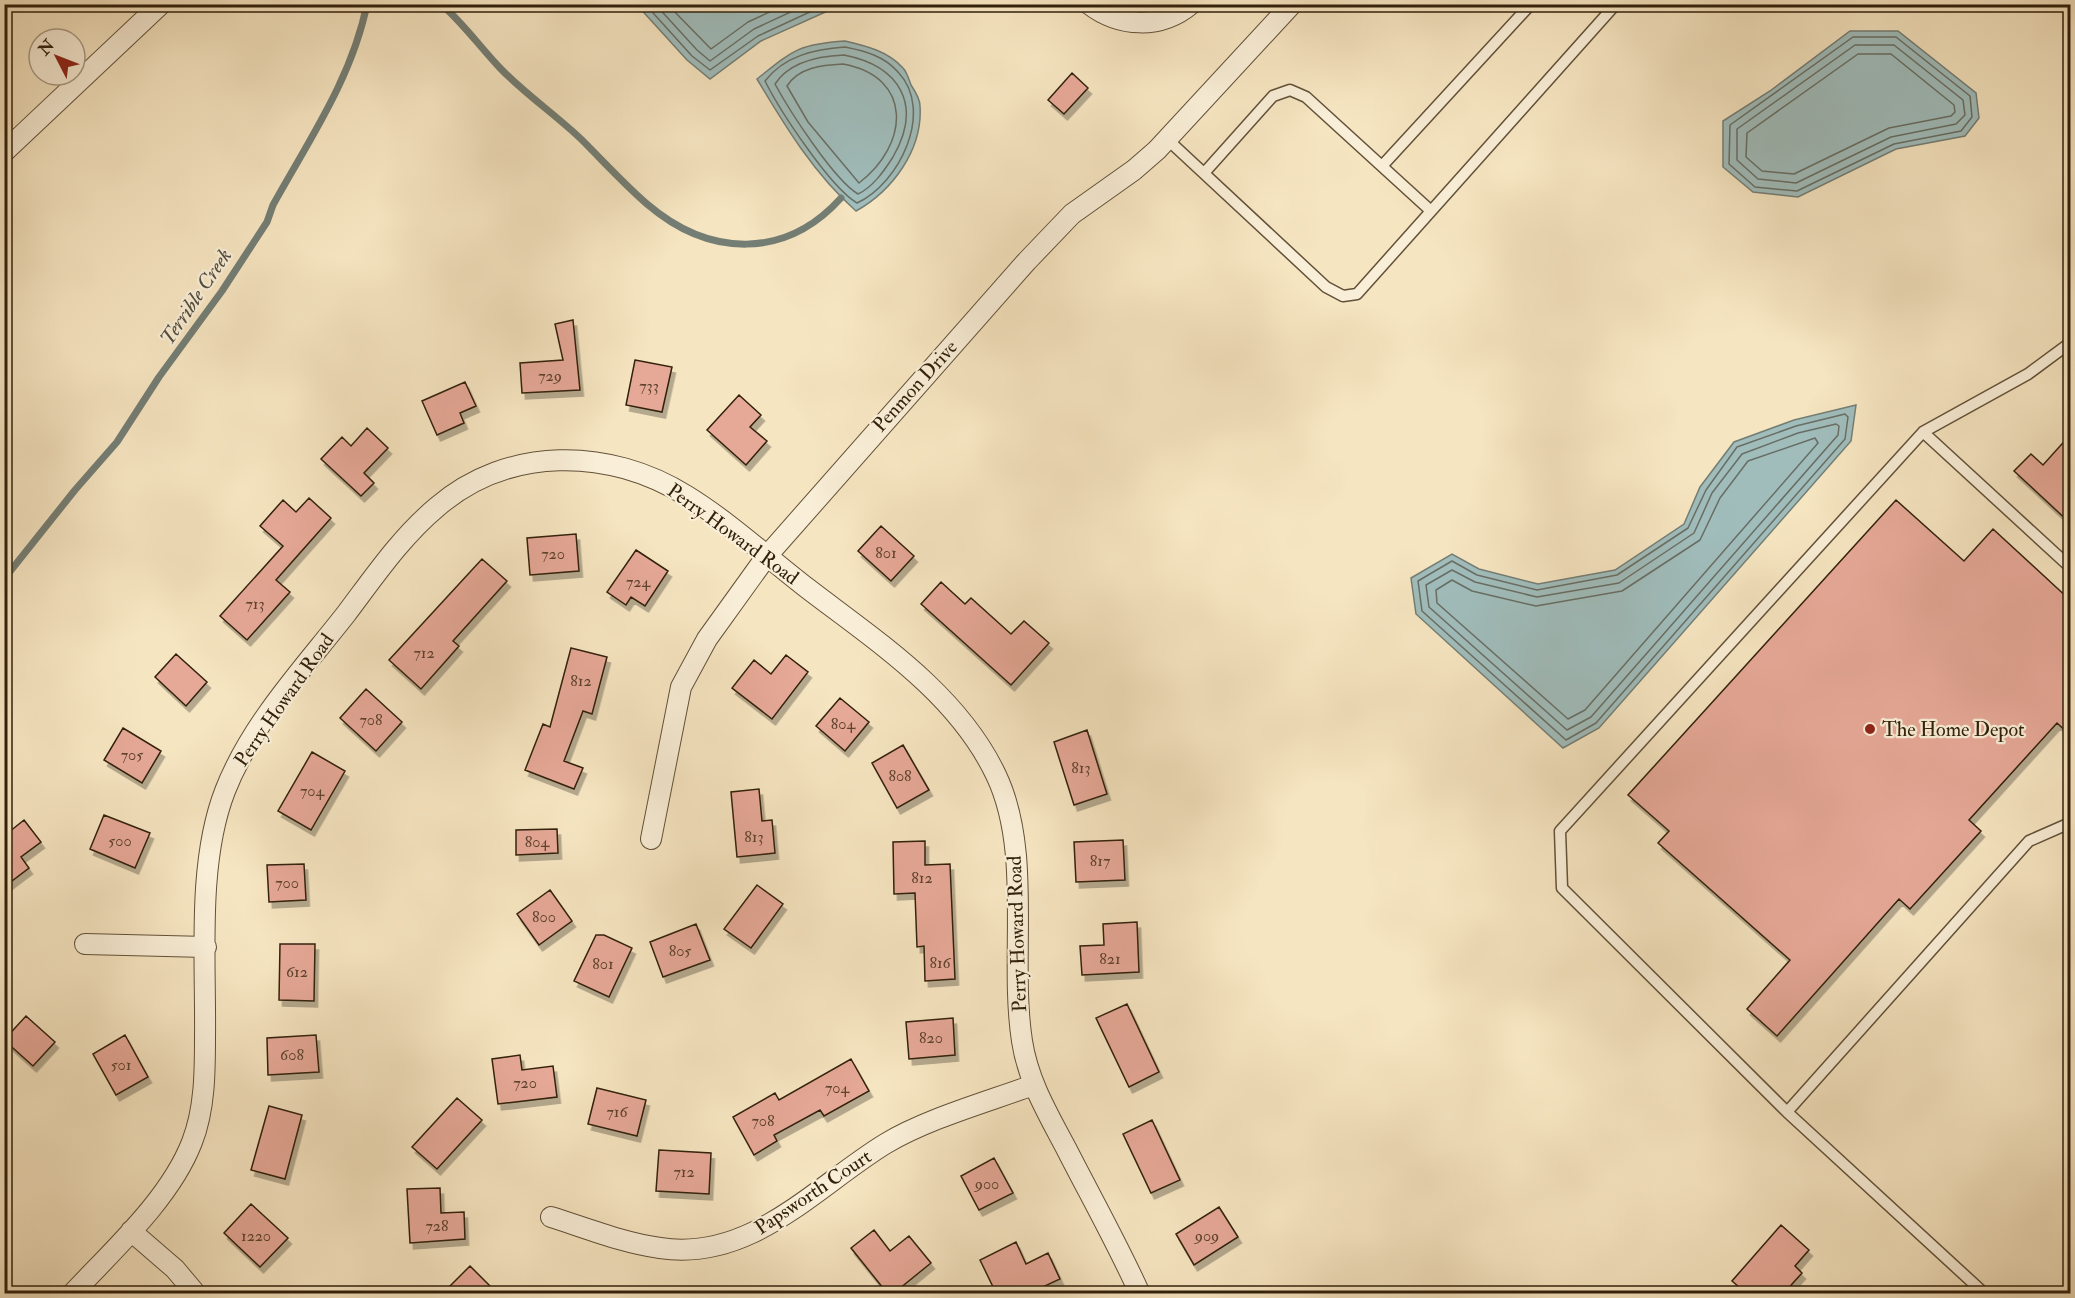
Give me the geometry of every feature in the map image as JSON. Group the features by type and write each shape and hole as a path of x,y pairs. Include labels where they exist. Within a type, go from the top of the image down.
{"street":[{"path":"4,152 160,4"},
{"path":"1089,4 1098,12 1127,23 1155,22 1182,12 1191,4"},
{"name":"Penmon Drive","path":"651,839 681,687 707,639 766,557 1027,261 1072,214 1134,170 1167,139 1292,4"},
{"name":"Perry Howard Road","path":"72,1293 131,1230 167,1187 193,1141 204,1080 207,885 213,830 222,796 235,766 269,713 412,531 456,492 484,477 525,463 549,460 603,463 633,470 687,496 931,686 979,742 998,779 1012,830 1018,1004 1022,1044 1033,1085 1140,1293"},
{"path":"86,944 206,947"},
{"name":"Papsworth Court","path":"551,1217 659,1248 683,1251 727,1245 778,1219 886,1143 918,1128 1033,1085"},
{"path":"131,1230 175,1269 196,1293"}],"lane":[{"path":"1382,166 1531,4"},
{"path":"1167,139 1326,287 1343,296 1357,294 1616,4"},
{"path":"1205,172 1273,96 1290,90 1306,97 1431,211"},
{"path":"1985,1293 1787,1112 1562,888 1560,831 1923,432 2028,374 2070,343"},
{"path":"1923,432 2070,567"},
{"path":"1787,1112 2029,841 2070,823"}],"water":[{"path":"637,5 841,5 761,41 710,79 687,60"},
{"path":"1850,31 1898,31 1976,93 1979,118 1965,136 1896,149 1798,197 1753,192 1723,167 1723,121 1770,91"},
{"path":"845,41 876,50 897,62 906,72 920,106 920,122 916,138 903,168 882,192 856,211 814,165 757,79 796,51 816,44"},
{"path":"1856,405 1851,441 1599,728 1563,748 1416,614 1411,578 1452,554 1479,569 1538,584 1615,570 1684,524 1700,487 1734,442 1794,420"}],"building":[{"path":"1072,73 1088,88 1064,114 1048,100"},
{"path":"573,320 580,390 522,393 520,363 563,360 555,324"},
{"path":"635,360 672,367 662,412 626,405"},
{"path":"465,382 476,406 460,413 464,423 437,435 422,401"},
{"path":"739,395 761,415 750,427 767,441 746,465 707,430"},
{"path":"367,428 388,448 364,473 374,483 361,496 321,459 342,437 351,446"},
{"path":"2070,435 2070,523 2014,471 2031,454 2043,465"},
{"path":"309,498 331,518 276,580 290,592 247,640 220,616 283,546 260,526 283,500 296,512"},
{"name":"The Home Depot","path":"1896,500 1964,561 1993,529 2070,600 2070,735 2057,723 1969,820 1981,831 1910,909 1899,899 1777,1036 1747,1009 1790,960 1658,843 1669,831 1628,795"},
{"path":"881,526 914,556 891,581 858,551"},
{"path":"576,534 579,571 530,575 527,538"},
{"path":"636,550 668,571 645,606 631,597 626,605 607,592"},
{"path":"482,559 507,581 453,641 459,646 421,689 389,660"},
{"path":"941,582 965,604 971,598 1011,634 1024,621 1049,643 1011,685 921,604"},
{"path":"571,648 607,657 592,714 583,711 564,761 583,768 574,789 525,770 543,724 550,727"},
{"path":"176,654 207,682 186,706 155,677"},
{"path":"786,655 808,672 772,719 732,688 754,660 771,674"},
{"path":"366,689 402,722 376,751 340,718"},
{"path":"840,698 869,722 845,751 816,726"},
{"path":"123,728 161,751 142,783 104,760"},
{"path":"1087,730 1107,794 1074,805 1054,742"},
{"path":"903,745 929,790 897,808 872,763"},
{"path":"312,752 345,771 311,830 278,811"},
{"path":"759,789 762,821 772,820 775,853 737,857 731,792"},
{"path":"104,815 150,833 135,868 90,849"},
{"path":"24,820 41,842 21,857 29,868 4,887 4,836"},
{"path":"557,829 558,853 516,855 516,830"},
{"path":"1123,840 1125,880 1076,882 1074,842"},
{"path":"925,841 925,865 950,864 955,979 925,981 924,946 917,947 915,893 894,894 893,842"},
{"path":"304,864 306,900 269,902 267,865"},
{"path":"757,885 783,904 751,948 724,929"},
{"path":"550,890 572,921 539,945 517,914"},
{"path":"1137,922 1139,972 1082,975 1080,946 1104,945 1103,924"},
{"path":"696,924 710,960 663,977 650,942"},
{"path":"596,935 604,935 632,948 609,997 574,981"},
{"path":"280,944 315,944 314,1001 279,1000"},
{"path":"1127,1004 1159,1072 1129,1087 1096,1018"},
{"path":"26,1016 55,1042 33,1066 4,1040"},
{"path":"953,1018 955,1055 909,1059 906,1022"},
{"path":"125,1035 148,1077 116,1095 93,1054"},
{"path":"316,1035 319,1072 268,1075 267,1038"},
{"path":"520,1055 522,1070 553,1066 557,1097 498,1104 492,1059"},
{"path":"851,1059 869,1091 824,1116 820,1110 774,1135 777,1141 754,1155 733,1117 775,1093 779,1100"},
{"path":"597,1088 646,1100 637,1136 588,1124"},
{"path":"457,1098 482,1120 437,1169 412,1147"},
{"path":"269,1106 302,1115 285,1179 251,1170"},
{"path":"1152,1120 1180,1180 1151,1193 1123,1134"},
{"path":"659,1150 711,1153 709,1194 656,1191"},
{"path":"994,1158 1013,1193 979,1210 961,1176"},
{"path":"440,1188 441,1213 464,1212 465,1239 410,1243 407,1189"},
{"path":"251,1204 288,1238 260,1267 224,1233"},
{"path":"1219,1207 1238,1237 1194,1265 1176,1234"},
{"path":"1781,1225 1809,1250 1795,1266 1802,1273 1784,1293 1746,1293 1732,1281"},
{"path":"874,1230 890,1251 909,1236 931,1263 894,1293 887,1293 851,1248"},
{"path":"1016,1242 1026,1264 1048,1253 1060,1279 1030,1293 996,1293 980,1260"},
{"path":"470,1266 497,1293 443,1293"}],"waterway":[{"name":"Terrible Creek","path":"4,579 75,490 117,442 159,377 222,291 267,222 273,205 340,83 360,31 367,4"},
{"path":"441,4 510,78 572,131 647,204 671,222 696,234 721,242 746,244 771,241 796,233 819,218 841,198"}],"place":[{"name":"The Home Depot","path":"1870,729"}]}
